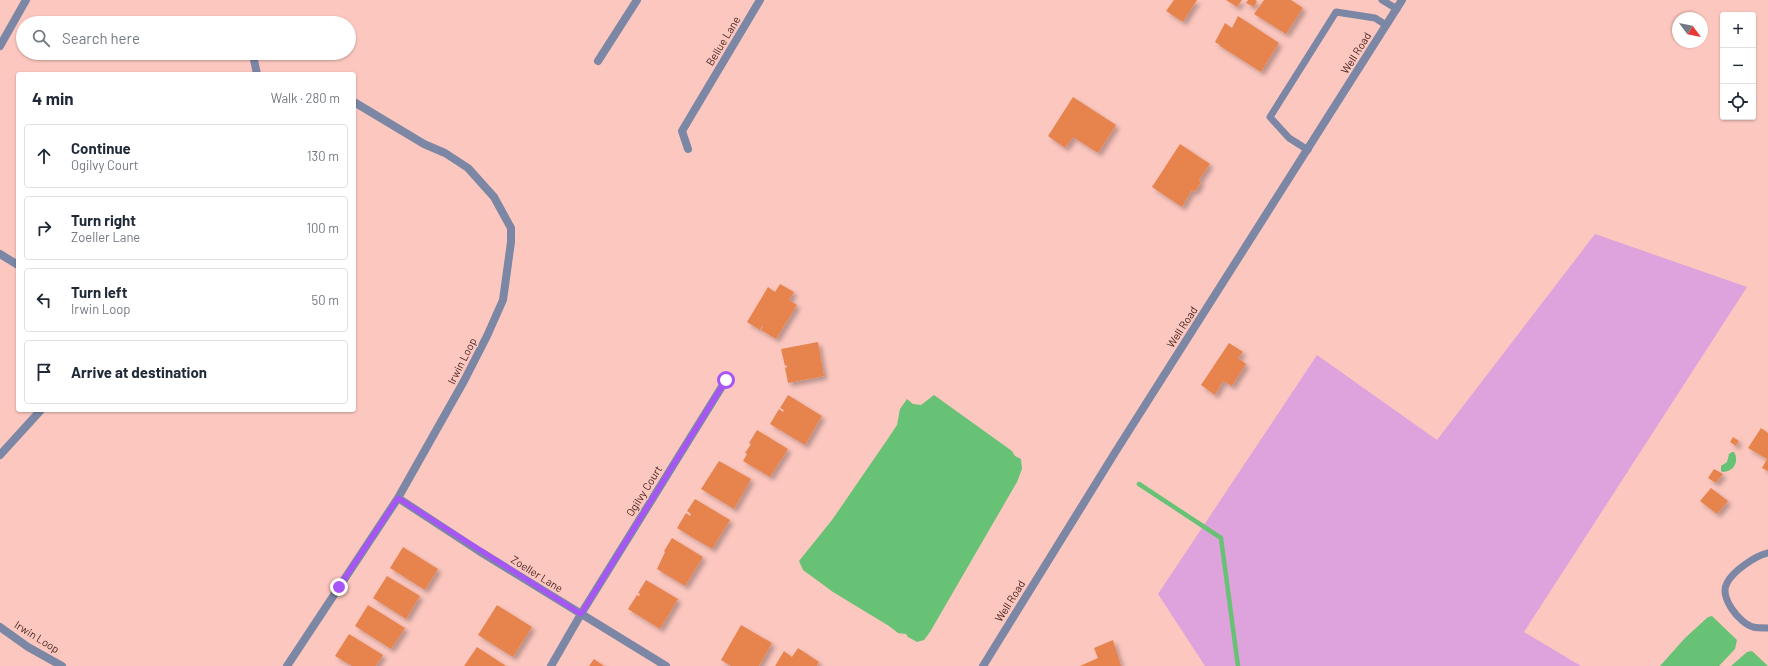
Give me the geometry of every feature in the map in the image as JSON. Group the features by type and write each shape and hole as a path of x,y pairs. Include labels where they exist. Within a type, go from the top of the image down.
{"street":[{"path":"17,16 26,0"},
{"path":"598,61 637,0"},
{"name":"Bellue Lane","path":"688,149 682,131 760,0"},
{"name":"Well Road","path":"983,666 1120,445 1402,0"},
{"path":"0,46 16,18"},
{"path":"254,60 256,72"},
{"name":"Irwin Loop","path":"287,666 398,498 464,381 487,336 503,300 511,242 511,228 494,197 468,168 445,153 424,144 356,103"},
{"path":"0,254 16,264"},
{"name":"Ogilvy Court","path":"551,666 581,614 726,380"},
{"path":"0,455 39,412"},
{"name":"Zoeller Lane","path":"398,498 666,666"},
{"name":"Irwin Loop","path":"0,627 28,647 62,666"}],"lane":[{"path":"1382,0 1397,9"},
{"path":"1308,150 1289,138 1270,117 1336,12 1374,18 1386,25"},
{"path":"1768,553 1758,555 1742,567 1726,583 1725,594 1732,608 1740,619 1752,627 1768,628"}],"shaded area":[{"path":"1595,234 1747,287 1524,632 1581,666 1205,666 1158,594 1317,355 1437,440"},
{"path":"934,395 1012,451 1015,456 1021,459 1022,469 1017,482 930,632 924,640 917,642 908,637 906,634 898,633 833,592 803,570 799,561 832,520 897,425 900,409 907,399 913,404 921,405"},
{"path":"1734,452 1736,458 1735,465 1730,470 1723,472 1721,471 1721,466 1727,462 1729,454"},
{"path":"1712,616 1737,640 1735,649 1719,666 1660,666 1685,638 1708,617"},
{"path":"1752,651 1768,666 1731,666 1747,652"}],"building":[{"path":"1174,0 1197,0 1183,22 1166,11"},
{"path":"1226,0 1242,0 1237,7"},
{"path":"1248,0 1257,1 1254,7 1246,3"},
{"path":"1264,0 1291,0 1303,8 1286,34 1254,14"},
{"path":"1238,16 1279,43 1261,72 1215,42 1225,23 1232,28"},
{"path":"1073,97 1116,125 1098,153 1073,137 1065,148 1048,136"},
{"path":"1180,144 1210,164 1199,180 1201,182 1195,192 1192,190 1182,207 1152,187"},
{"path":"780,284 794,292 789,300 797,305 776,339 761,330 763,327 762,326 760,330 747,322 768,287 775,292"},
{"path":"818,342 824,376 788,383 785,368 787,365 785,366 781,349"},
{"path":"1229,343 1243,352 1238,358 1246,364 1232,386 1223,381 1215,395 1201,385"},
{"path":"788,395 822,416 805,445 770,424 779,409 783,412 784,410 780,408"},
{"path":"1761,428 1768,433 1768,471 1762,468 1767,459 1748,448"},
{"path":"757,430 788,449 770,477 743,461 747,454 745,453 751,444 749,443"},
{"path":"1733,437 1739,441 1736,446 1730,442"},
{"path":"719,461 751,479 734,509 701,489"},
{"path":"1714,469 1723,474 1716,483 1708,478"},
{"path":"1711,488 1728,501 1717,514 1700,501"},
{"path":"695,499 730,520 712,549 677,528 686,513 690,516 691,514 687,511"},
{"path":"672,538 703,557 685,586 657,569 665,552 664,551"},
{"path":"403,547 438,569 425,590 390,568"},
{"path":"387,576 420,596 406,619 373,598"},
{"path":"646,580 678,599 660,629 628,609 637,595 639,596 640,594 638,593"},
{"path":"368,605 405,628 391,649 355,626"},
{"path":"497,605 532,627 513,657 478,635"},
{"path":"741,625 772,643 759,666 731,666 721,660"},
{"path":"349,634 383,655 376,666 352,666 335,656"},
{"path":"1113,640 1121,666 1080,666 1098,658 1094,648"},
{"path":"477,647 506,666 464,666"},
{"path":"798,648 819,662 817,666 775,666 784,651 792,657"},
{"path":"594,659 604,666 589,666"}],"waterway":[{"path":"1139,484 1221,538 1238,666"}],"route":[{"path":"339,587 398,498 479,551 581,614 726,380"}]}
